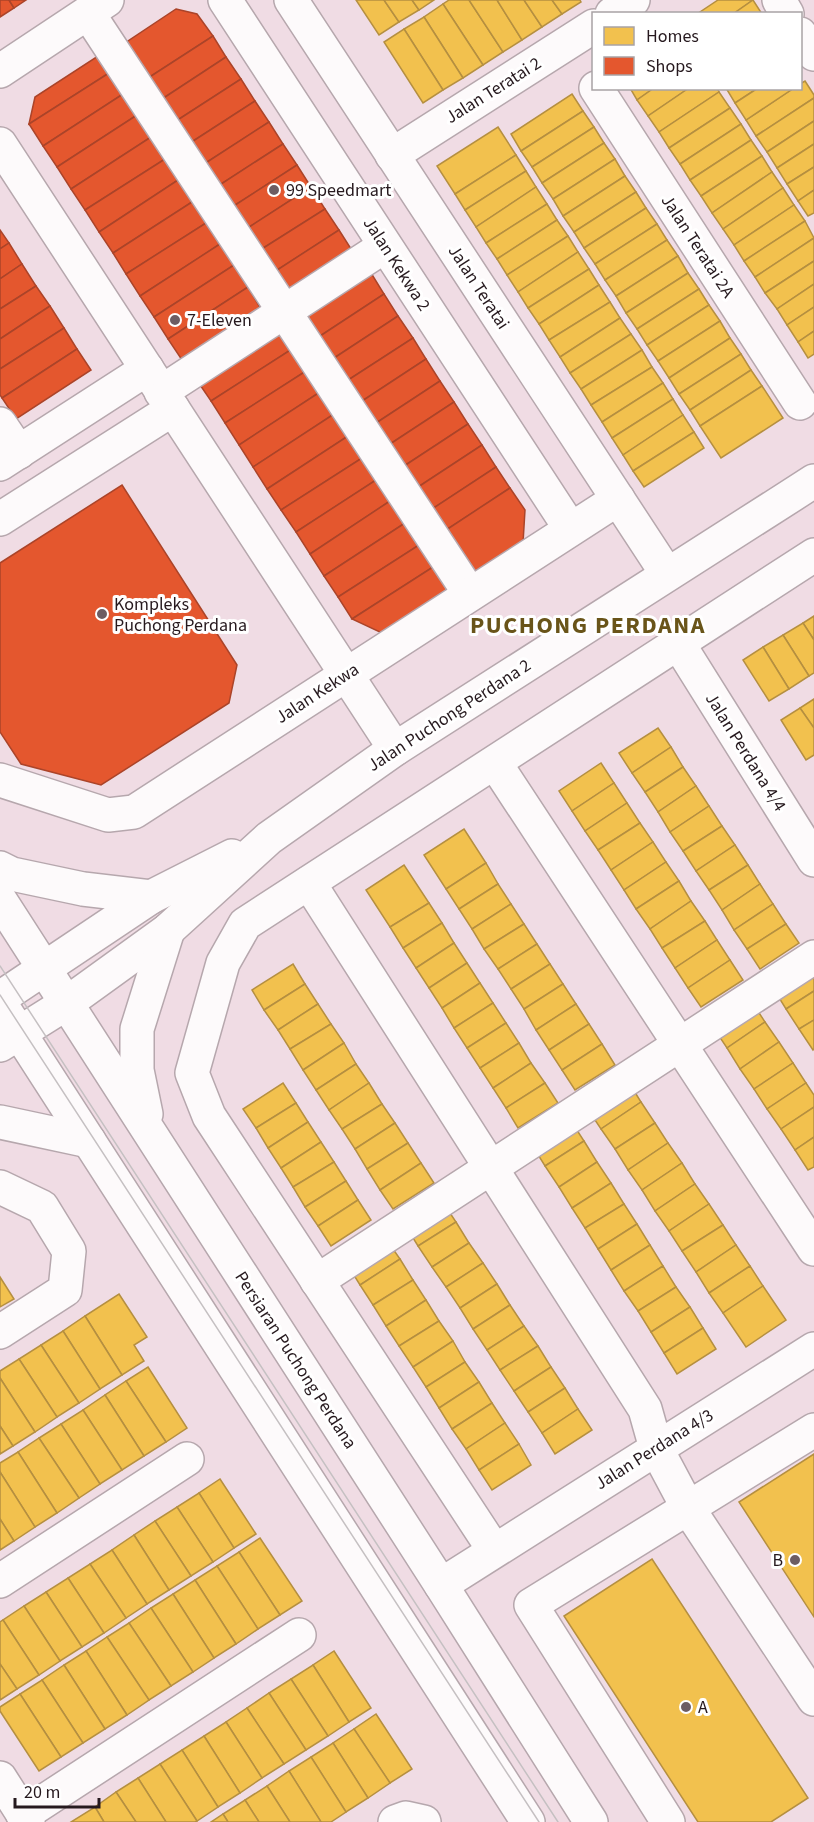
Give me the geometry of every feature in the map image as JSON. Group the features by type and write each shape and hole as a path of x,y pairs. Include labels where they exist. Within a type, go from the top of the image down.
{"street":[{"name":"Jalan Kekwa 2","path":"225,0 570,528"},
{"name":"Jalan Teratai","path":"291,0 667,574"},
{"path":"615,12 633,0"},
{"path":"0,71 97,6 284,311 470,594"},
{"name":"Jalan Teratai 2","path":"392,154 592,27"},
{"path":"802,36 814,54"},
{"name":"Jalan Teratai 2A","path":"566,43 592,82"},
{"name":"Jalan Teratai 2A","path":"597,90 800,403"},
{"path":"0,144 395,749"},
{"path":"0,519 160,390 385,246"},
{"path":"0,424 9,458 160,390"},
{"name":"Jalan Puchong Perdana 2","path":"10,1039 67,1003 168,930 269,838 395,749 814,481"},
{"name":"Jalan Kekwa","path":"0,780 108,815 134,812 618,499"},
{"path":"494,1550 209,1116 192,1073 223,963 245,924 814,555"},
{"name":"Jalan Perdana 4/4","path":"678,643 804,820 814,860"},
{"path":"495,763 814,1249"},
{"name":"Jalan Puchong Perdana 2","path":"0,998 151,897 269,838"},
{"path":"0,868 12,874 83,889 151,897"},
{"path":"309,884 645,1409 656,1448 688,1508 814,1699"},
{"name":"Persiaran Puchong Perdana","path":"0,900 591,1822"},
{"path":"149,1131 137,1070 137,1029 168,930"},
{"path":"317,1281 814,957"},
{"path":"0,1003 10,1039 89,1142 528,1822"},
{"path":"0,1122 89,1142"},
{"path":"0,1187 42,1207 69,1251 65,1290 0,1332"},
{"name":"Jalan Perdana 4/3","path":"441,1585 814,1348"},
{"path":"668,1822 531,1605 814,1430"},
{"path":"0,1581 187,1459"},
{"path":"0,1778 26,1818 299,1635"}],"building: Homes":[{"path":"356,0 384,0 399,22 379,35"},
{"path":"384,0 412,0 419,10 399,22"},
{"path":"412,0 434,0 419,10"},
{"path":"449,0 469,0 503,52 483,65 443,4"},
{"path":"469,0 497,0 522,40 503,52"},
{"path":"497,0 524,0 542,27 522,40"},
{"path":"524,0 552,0 562,14 542,27"},
{"path":"552,0 580,0 581,2 562,14"},
{"path":"718,0 753,0 736,12 700,12"},
{"path":"753,0 761,12 736,12"},
{"path":"443,4 483,65 463,78 424,17"},
{"path":"424,17 463,78 443,90 404,29"},
{"path":"404,29 443,90 423,103 384,42"},
{"path":"805,81 814,98 756,136 746,120 791,90 802,90 802,83"},
{"path":"631,90 651,90 637,100"},
{"path":"651,90 686,90 648,116 637,100"},
{"path":"686,90 718,90 719,92 659,132 648,116"},
{"path":"727,90 755,90 735,103"},
{"path":"755,90 791,90 746,120 735,103"},
{"path":"719,92 730,108 669,148 659,132"},
{"path":"572,94 583,111 521,151 511,134"},
{"path":"814,98 814,121 767,152 756,136"},
{"path":"730,108 741,124 680,164 669,148"},
{"path":"583,111 594,127 532,167 521,151"},
{"path":"814,121 814,144 777,168 767,152"},
{"path":"741,124 751,140 690,180 680,164"},
{"path":"498,127 516,155 455,194 437,166"},
{"path":"594,127 604,143 542,183 532,167"},
{"path":"751,140 762,156 701,196 690,180"},
{"path":"604,143 615,159 553,199 542,183"},
{"path":"814,144 814,167 787,184 777,168"},
{"path":"516,155 526,171 465,210 455,194"},
{"path":"762,156 772,172 712,213 701,196"},
{"path":"615,159 625,176 563,216 553,199"},
{"path":"814,167 814,190 798,201 787,184"},
{"path":"526,171 536,187 476,227 465,210"},
{"path":"772,172 783,188 723,229 712,213"},
{"path":"625,176 636,192 574,232 563,216"},
{"path":"536,187 547,204 486,243 476,227"},
{"path":"783,188 794,205 734,245 723,229"},
{"path":"814,190 814,213 808,216 798,201"},
{"path":"636,192 646,208 584,248 574,232"},
{"path":"547,204 557,220 497,259 486,243"},
{"path":"794,205 805,221 744,261 734,245"},
{"path":"646,208 657,224 595,264 584,248"},
{"path":"557,220 568,236 507,275 497,259"},
{"path":"805,221 814,238 755,277 744,261"},
{"path":"657,224 667,240 605,280 595,264"},
{"path":"568,236 578,252 518,292 507,275"},
{"path":"814,238 814,261 765,293 755,277"},
{"path":"667,240 678,256 616,296 605,280"},
{"path":"578,252 589,269 528,308 518,292"},
{"path":"678,256 688,273 626,313 616,296"},
{"path":"814,261 814,284 777,309 765,293"},
{"path":"589,269 599,285 539,324 528,308"},
{"path":"688,273 699,289 637,329 626,313"},
{"path":"814,284 814,307 787,325 777,309"},
{"path":"599,285 610,302 549,340 539,324"},
{"path":"699,289 709,305 647,345 637,329"},
{"path":"610,302 620,318 560,357 549,340"},
{"path":"709,305 720,321 658,361 647,345"},
{"path":"814,307 814,331 798,342 787,325"},
{"path":"620,318 631,334 570,373 560,357"},
{"path":"720,321 730,338 669,378 658,361"},
{"path":"814,331 814,354 808,358 798,342"},
{"path":"631,334 642,350 581,389 570,373"},
{"path":"730,338 741,354 679,394 669,378"},
{"path":"642,350 652,367 591,405 581,389"},
{"path":"741,354 751,370 690,410 679,394"},
{"path":"652,367 663,383 602,422 591,405"},
{"path":"751,370 762,386 700,426 690,410"},
{"path":"663,383 673,399 612,438 602,422"},
{"path":"762,386 783,418 721,458 700,426"},
{"path":"673,399 683,415 623,455 612,438"},
{"path":"683,415 694,432 633,471 623,455"},
{"path":"694,432 704,448 644,487 633,471"},
{"path":"814,616 814,640 803,623"},
{"path":"803,623 814,640 814,673 809,676 783,635"},
{"path":"783,635 809,676 789,689 763,647"},
{"path":"763,647 789,689 769,701 743,660"},
{"path":"814,699 814,728 800,708"},
{"path":"800,708 814,728 814,755 806,760 781,720"},
{"path":"658,728 671,747 632,773 619,753"},
{"path":"671,747 683,767 645,792 632,773"},
{"path":"601,763 614,783 572,811 559,791"},
{"path":"683,767 696,786 658,812 645,792"},
{"path":"614,783 627,803 585,831 572,811"},
{"path":"696,786 709,806 670,832 658,812"},
{"path":"627,803 640,823 598,850 585,831"},
{"path":"709,806 722,826 683,851 670,832"},
{"path":"640,823 653,842 611,870 598,850"},
{"path":"722,826 735,845 696,871 683,851"},
{"path":"464,829 486,863 446,889 424,855"},
{"path":"653,842 666,862 624,890 611,870"},
{"path":"735,845 748,865 709,890 696,871"},
{"path":"666,862 679,881 636,909 624,890"},
{"path":"486,863 498,884 459,909 446,889"},
{"path":"404,865 429,903 390,927 366,890"},
{"path":"748,865 760,884 722,910 709,890"},
{"path":"679,881 691,901 650,929 636,909"},
{"path":"498,884 511,904 472,929 459,909"},
{"path":"760,884 773,904 734,930 722,910"},
{"path":"691,901 705,921 662,948 650,929"},
{"path":"429,903 442,923 403,948 390,927"},
{"path":"511,904 524,924 484,949 472,929"},
{"path":"773,904 786,924 747,949 734,930"},
{"path":"705,921 717,940 675,968 662,948"},
{"path":"442,923 454,943 416,968 403,948"},
{"path":"524,924 537,944 498,969 484,949"},
{"path":"786,924 799,943 760,969 747,949"},
{"path":"717,940 730,960 688,988 675,968"},
{"path":"454,943 467,963 429,988 416,968"},
{"path":"537,944 550,964 511,989 498,969"},
{"path":"730,960 743,980 701,1007 688,988"},
{"path":"814,962 814,991 786,1009 773,988"},
{"path":"467,963 480,983 442,1008 429,988"},
{"path":"293,964 305,984 264,1010 252,990"},
{"path":"550,964 563,984 524,1009 511,989"},
{"path":"480,983 493,1003 454,1028 442,1008"},
{"path":"305,984 318,1004 278,1030 264,1010"},
{"path":"563,984 576,1004 536,1030 524,1009"},
{"path":"814,991 814,1020 799,1029 786,1009"},
{"path":"752,1002 765,1022 727,1048 713,1027"},
{"path":"493,1003 506,1023 467,1048 454,1028"},
{"path":"318,1004 331,1024 290,1049 278,1030"},
{"path":"576,1004 589,1024 549,1050 536,1030"},
{"path":"814,1020 814,1049 813,1050 799,1029"},
{"path":"765,1022 779,1042 740,1069 727,1048"},
{"path":"506,1023 519,1043 480,1068 467,1048"},
{"path":"331,1024 344,1043 303,1070 290,1049"},
{"path":"589,1024 602,1044 562,1070 549,1050"},
{"path":"779,1042 793,1063 754,1089 740,1069"},
{"path":"344,1043 356,1064 316,1090 303,1070"},
{"path":"519,1043 531,1063 493,1088 480,1068"},
{"path":"602,1044 615,1065 575,1090 562,1070"},
{"path":"531,1063 545,1083 506,1108 493,1088"},
{"path":"793,1063 806,1083 767,1109 754,1089"},
{"path":"356,1064 369,1083 329,1110 316,1090"},
{"path":"628,1081 641,1102 601,1129 587,1108"},
{"path":"283,1083 296,1103 256,1128 243,1109"},
{"path":"369,1083 382,1104 342,1129 329,1110"},
{"path":"545,1083 558,1103 518,1128 506,1108"},
{"path":"806,1083 814,1095 814,1107 781,1129 767,1109"},
{"path":"641,1102 655,1123 615,1149 601,1129"},
{"path":"296,1103 308,1122 268,1148 256,1128"},
{"path":"382,1104 395,1123 355,1149 342,1129"},
{"path":"814,1107 814,1137 795,1150 781,1129"},
{"path":"571,1121 584,1141 545,1166 532,1145"},
{"path":"308,1122 321,1142 281,1168 268,1148"},
{"path":"395,1123 408,1143 367,1169 355,1149"},
{"path":"655,1123 668,1143 628,1170 615,1149"},
{"path":"814,1137 814,1167 808,1170 795,1150"},
{"path":"584,1141 597,1162 559,1187 545,1166"},
{"path":"321,1142 334,1162 293,1187 281,1168"},
{"path":"408,1143 421,1163 380,1190 367,1169"},
{"path":"668,1143 682,1163 642,1190 628,1170"},
{"path":"334,1162 346,1181 305,1207 293,1187"},
{"path":"597,1162 611,1183 572,1208 559,1187"},
{"path":"421,1163 434,1183 393,1209 380,1190"},
{"path":"682,1163 695,1184 655,1211 642,1190"},
{"path":"346,1181 358,1200 318,1226 305,1207"},
{"path":"611,1183 624,1204 585,1228 572,1208"},
{"path":"695,1184 709,1204 669,1231 655,1211"},
{"path":"358,1200 371,1220 331,1246 318,1226"},
{"path":"442,1201 456,1222 418,1246 405,1225"},
{"path":"624,1204 637,1224 598,1249 585,1228"},
{"path":"709,1204 723,1225 682,1251 669,1231"},
{"path":"456,1222 469,1243 432,1267 418,1246"},
{"path":"637,1224 650,1245 611,1270 598,1249"},
{"path":"723,1225 736,1245 696,1272 682,1251"},
{"path":"386,1239 400,1259 360,1285 347,1264"},
{"path":"469,1243 483,1263 446,1287 432,1267"},
{"path":"650,1245 663,1266 624,1291 611,1270"},
{"path":"736,1245 750,1266 709,1293 696,1272"},
{"path":"400,1259 413,1280 373,1305 360,1285"},
{"path":"483,1263 497,1284 460,1308 446,1287"},
{"path":"663,1266 676,1287 638,1311 624,1291"},
{"path":"750,1266 763,1286 723,1313 709,1293"},
{"path":"0,1277 14,1299 0,1307"},
{"path":"413,1280 426,1300 386,1326 373,1305"},
{"path":"497,1284 510,1305 473,1329 460,1308"},
{"path":"763,1286 786,1320 746,1347 723,1313"},
{"path":"676,1287 690,1307 651,1332 638,1311"},
{"path":"119,1294 147,1337 134,1345 144,1361 122,1375 85,1316"},
{"path":"426,1300 439,1321 399,1346 386,1326"},
{"path":"510,1305 524,1326 487,1350 473,1329"},
{"path":"690,1307 703,1328 664,1353 651,1332"},
{"path":"85,1316 122,1375 100,1389 63,1331"},
{"path":"439,1321 453,1341 413,1367 399,1346"},
{"path":"524,1326 538,1346 500,1370 487,1350"},
{"path":"703,1328 716,1349 677,1374 664,1353"},
{"path":"63,1331 100,1389 79,1403 41,1345"},
{"path":"453,1341 465,1362 426,1387 413,1367"},
{"path":"41,1345 79,1403 57,1417 19,1359"},
{"path":"538,1346 551,1367 514,1391 500,1370"},
{"path":"19,1359 57,1417 35,1432 0,1378 0,1371"},
{"path":"465,1362 479,1382 439,1408 426,1387"},
{"path":"148,1367 187,1428 166,1442 126,1381"},
{"path":"551,1367 565,1388 528,1412 514,1391"},
{"path":"0,1378 35,1432 13,1446 0,1426"},
{"path":"126,1381 166,1442 144,1456 105,1395"},
{"path":"479,1382 492,1403 452,1429 439,1408"},
{"path":"565,1388 578,1409 542,1433 528,1412"},
{"path":"105,1395 144,1456 122,1470 83,1410"},
{"path":"492,1403 505,1423 466,1449 452,1429"},
{"path":"578,1409 592,1430 555,1454 542,1433"},
{"path":"83,1410 122,1470 100,1484 61,1424"},
{"path":"505,1423 519,1444 479,1470 466,1449"},
{"path":"61,1424 100,1484 79,1498 39,1438"},
{"path":"0,1426 13,1446 0,1454"},
{"path":"39,1438 79,1498 57,1513 18,1452"},
{"path":"519,1444 531,1465 492,1490 479,1470"},
{"path":"18,1452 57,1513 35,1527 0,1472 0,1463"},
{"name":"B","path":"814,1454 814,1617 739,1502"},
{"path":"0,1472 35,1527 14,1541 0,1519"},
{"path":"220,1479 256,1534 234,1548 199,1493"},
{"path":"199,1493 234,1548 213,1562 177,1507"},
{"path":"177,1507 213,1562 191,1576 155,1521"},
{"path":"0,1519 14,1541 0,1550"},
{"path":"155,1521 191,1576 169,1590 134,1535"},
{"path":"134,1535 169,1590 147,1604 112,1550"},
{"path":"260,1538 302,1601 280,1615 239,1552"},
{"path":"112,1550 147,1604 126,1618 90,1564"},
{"path":"239,1552 280,1615 258,1629 217,1566"},
{"name":"A","path":"652,1559 808,1798 771,1822 698,1822 564,1616"},
{"path":"90,1564 126,1618 104,1633 68,1578"},
{"path":"217,1566 258,1629 236,1644 195,1580"},
{"path":"68,1578 104,1633 82,1647 46,1592"},
{"path":"195,1580 236,1644 214,1658 173,1594"},
{"path":"46,1592 82,1647 60,1661 24,1606"},
{"path":"173,1594 214,1658 193,1672 151,1608"},
{"path":"24,1606 60,1661 39,1675 3,1620"},
{"path":"151,1608 193,1672 171,1686 129,1623"},
{"path":"3,1620 39,1675 17,1689 0,1664 0,1622"},
{"path":"129,1623 171,1686 149,1700 107,1637"},
{"path":"107,1637 149,1700 127,1715 86,1651"},
{"path":"86,1651 127,1715 105,1729 64,1665"},
{"path":"334,1651 371,1708 349,1722 313,1665"},
{"path":"0,1664 17,1689 0,1700"},
{"path":"64,1665 105,1729 83,1743 42,1680"},
{"path":"313,1665 349,1722 328,1736 291,1679"},
{"path":"291,1679 328,1736 306,1750 269,1693"},
{"path":"42,1680 83,1743 61,1757 20,1694"},
{"path":"269,1693 306,1750 284,1764 247,1708"},
{"path":"20,1694 61,1757 39,1771 0,1711 0,1707"},
{"path":"247,1708 284,1764 262,1778 226,1722"},
{"path":"376,1714 412,1769 390,1783 354,1729"},
{"path":"226,1722 262,1778 240,1793 204,1736"},
{"path":"354,1729 390,1783 368,1798 333,1743"},
{"path":"204,1736 240,1793 218,1807 182,1750"},
{"path":"333,1743 368,1798 346,1812 311,1757"},
{"path":"182,1750 218,1807 197,1821 160,1764"},
{"path":"311,1757 346,1812 331,1822 321,1822 289,1771"},
{"path":"160,1764 197,1821 166,1822 138,1778"},
{"path":"289,1771 321,1822 290,1822 267,1786"},
{"path":"138,1778 166,1822 136,1822 116,1792"},
{"path":"267,1786 290,1822 259,1822 245,1800"},
{"path":"116,1792 136,1822 104,1822 95,1807"},
{"path":"245,1800 259,1822 228,1822 223,1814"},
{"path":"95,1807 104,1822 71,1822"},
{"path":"223,1814 228,1822 211,1822"}],"building: Shops":[{"path":"0,0 9,0 14,8 0,17"},
{"path":"9,0 26,0 14,8"},
{"path":"176,9 197,14 213,36 145,80 122,45"},
{"path":"213,36 226,57 159,101 145,80"},
{"path":"98,56 109,73 29,124 35,97"},
{"path":"226,57 241,79 173,123 159,101"},
{"path":"109,73 123,94 43,146 29,124"},
{"path":"241,79 255,101 187,145 173,123"},
{"path":"123,94 137,115 57,167 43,146"},
{"path":"255,101 269,122 201,166 187,145"},
{"path":"137,115 151,137 71,189 57,167"},
{"path":"269,122 283,144 215,188 201,166"},
{"path":"151,137 165,159 85,210 71,189"},
{"path":"283,144 297,165 229,209 215,188"},
{"path":"165,159 178,180 99,232 85,210"},
{"path":"297,165 311,187 243,231 229,209"},
{"path":"178,180 192,202 113,253 99,232"},
{"path":"311,187 325,209 257,252 243,231"},
{"path":"192,202 206,223 126,274 113,253"},
{"path":"325,209 339,230 271,274 257,252"},
{"path":"206,223 220,244 140,296 126,274"},
{"path":"0,230 9,243 0,249"},
{"path":"339,230 353,252 285,296 271,274"},
{"path":"9,243 22,264 0,279 0,249"},
{"path":"220,244 234,265 154,317 140,296"},
{"path":"22,264 36,286 0,309 0,279"},
{"path":"234,265 248,287 168,339 154,317"},
{"path":"371,273 384,294 314,340 300,319"},
{"path":"36,286 50,306 0,339 0,309"},
{"path":"248,287 261,309 182,360 168,339"},
{"path":"384,294 398,316 328,362 314,340"},
{"path":"50,306 64,328 0,369 0,339"},
{"path":"398,316 413,338 342,384 328,362"},
{"path":"277,327 292,349 211,401 196,379"},
{"path":"64,328 77,349 2,398 0,369"},
{"path":"413,338 426,359 356,405 342,384"},
{"path":"77,349 91,370 16,419 2,398"},
{"path":"292,349 306,371 225,423 211,401"},
{"path":"426,359 440,381 370,427 356,405"},
{"path":"306,371 320,392 239,445 225,423"},
{"path":"440,381 454,402 384,448 370,427"},
{"path":"320,392 334,414 253,467 239,445"},
{"path":"454,402 468,424 398,470 384,448"},
{"path":"334,414 348,436 267,489 253,467"},
{"path":"468,424 482,445 412,491 398,470"},
{"path":"348,436 362,458 281,510 267,489"},
{"path":"482,445 496,467 426,513 412,491"},
{"path":"362,458 376,480 296,532 281,510"},
{"path":"496,467 510,488 440,534 426,513"},
{"path":"376,480 390,501 310,554 296,532"},
{"name":"Kompleks Puchong Perdana","path":"122,485 237,665 229,703 101,785 21,764 0,732 0,563"},
{"path":"510,488 525,510 523,543 467,576 440,534"},
{"path":"390,501 405,523 324,576 310,554"},
{"path":"405,523 419,545 338,597 324,576"},
{"path":"419,545 433,567 352,619 338,597"},
{"path":"433,567 449,592 384,634 352,619"}],"tram line":[{"path":"0,966 558,1822"},
{"path":"0,995 539,1822"}],"place":[{"name":"99 Speedmart","path":"274,190"},
{"name":"7-Eleven","path":"175,320"},
{"name":"Kompleks Puchong Perdana","path":"102,614"},
{"name":"B","path":"795,1560"},
{"name":"A","path":"686,1707"}],"district":[{"name":"PUCHONG PERDANA","path":"588,625"}]}
